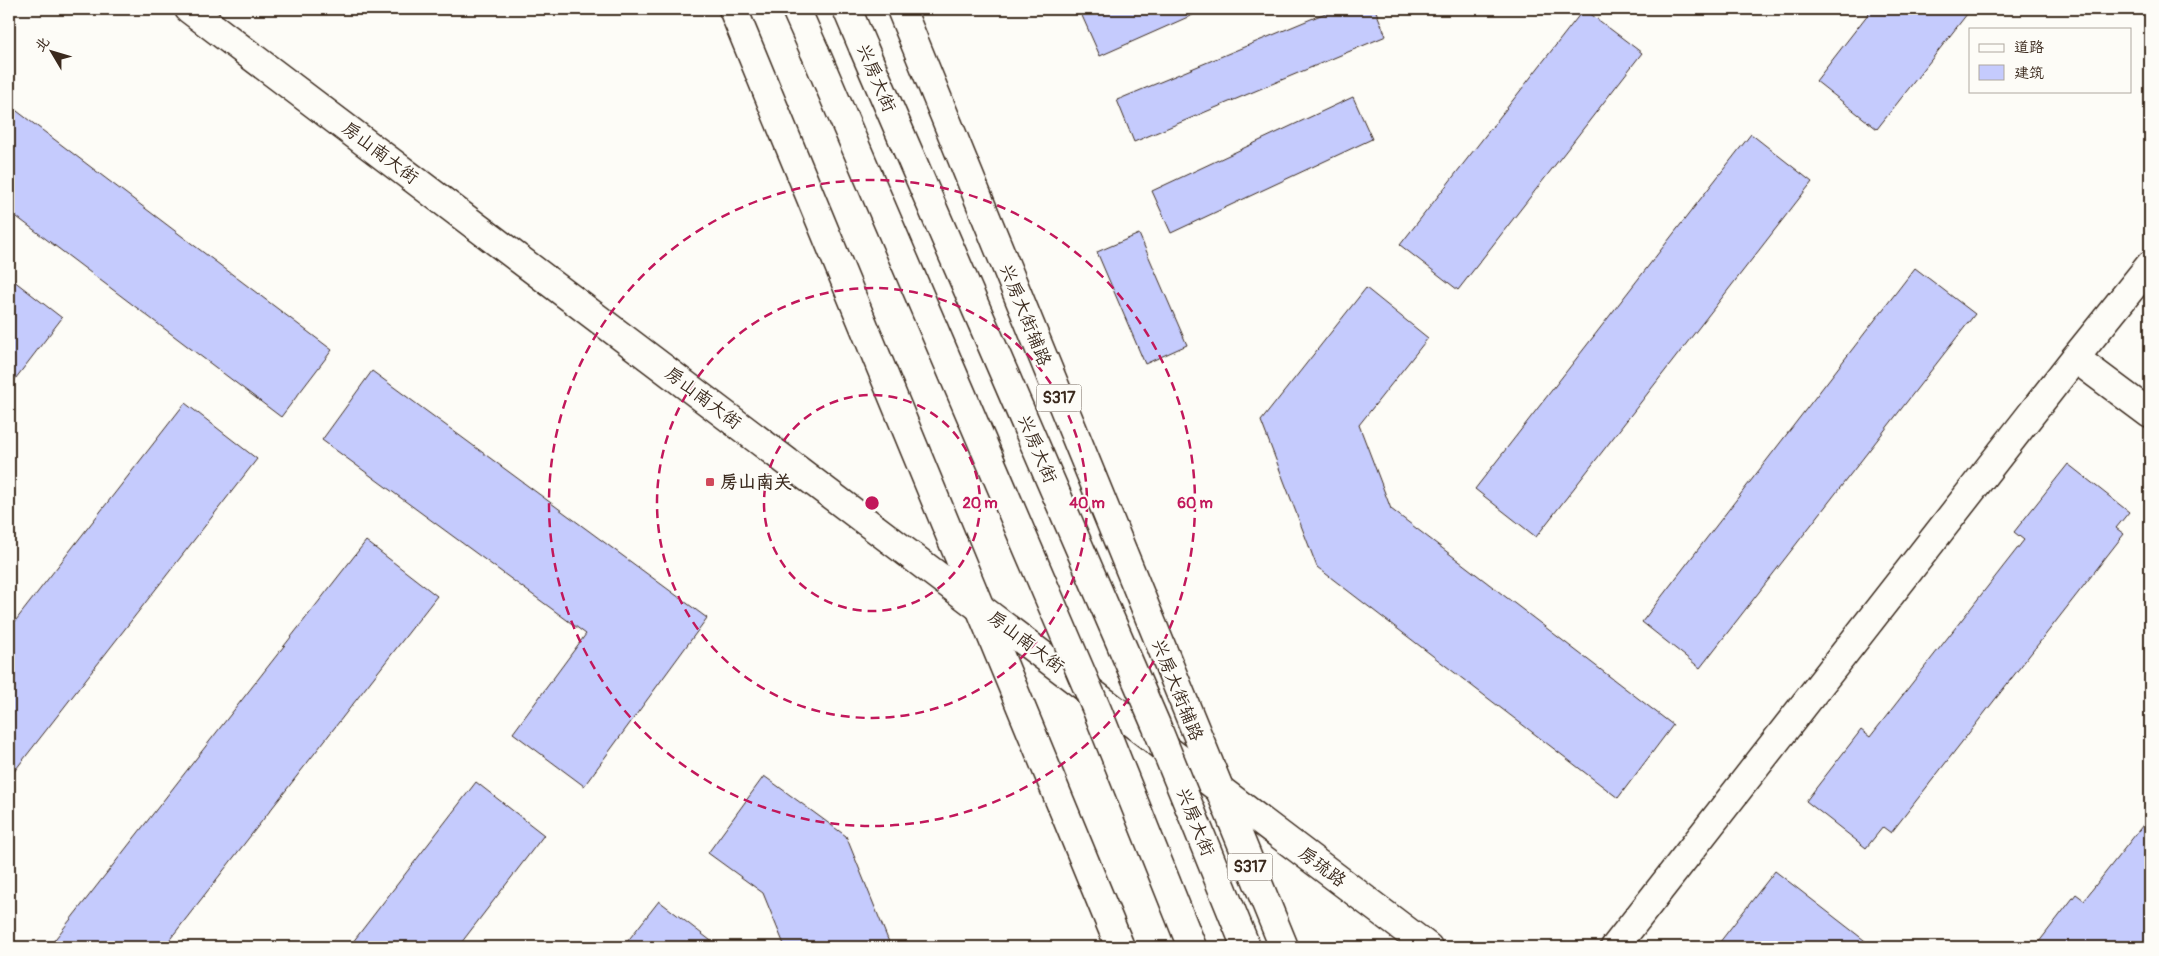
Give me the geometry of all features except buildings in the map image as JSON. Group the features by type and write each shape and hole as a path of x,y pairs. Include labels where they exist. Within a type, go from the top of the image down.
{"main road":[{"name":"房山南大街","path":"189,9 1217,788"},
{"path":"733,9 1120,947"},
{"path":"796,9 1097,710 1192,947"},
{"name":"兴房大街","path":"846,9 1156,726 1246,947"},
{"name":"兴房大街辅路","path":"901,9 1217,788"},
{"path":"1615,947 2150,264"},
{"path":"2075,358 2150,414"},
{"name":"兴房大街","path":"1217,788 1284,947"},
{"name":"房琉路","path":"1217,788 1428,947"}],"place":[{"name":"房山南关","path":"710,482"}]}
